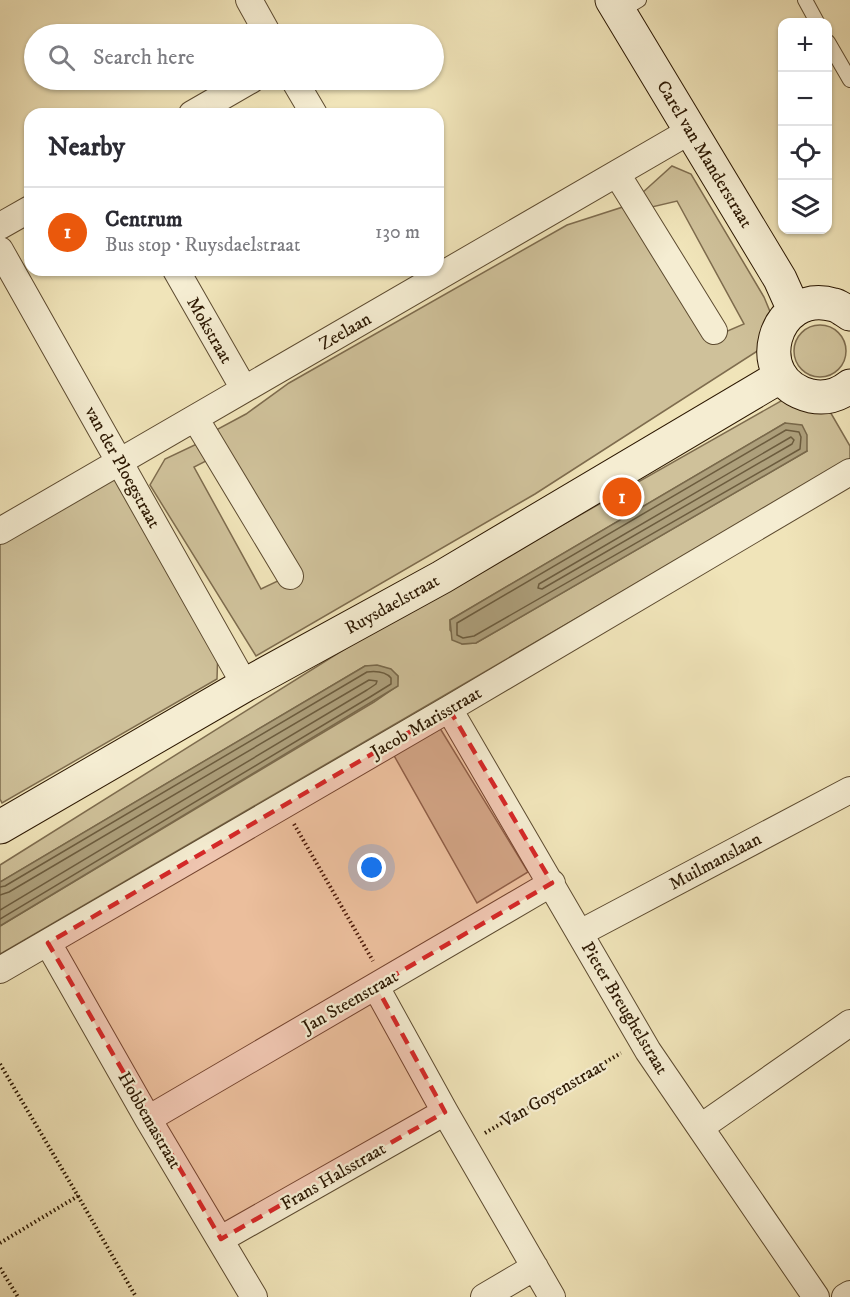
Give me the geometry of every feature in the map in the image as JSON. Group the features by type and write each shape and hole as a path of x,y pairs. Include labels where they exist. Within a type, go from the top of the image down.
{"street":[{"path":"249,0 262,24"},
{"name":"Carel van Manderstraat","path":"624,4 690,131 780,279 794,310"},
{"path":"202,108 234,90"},
{"path":"300,90 310,108"},
{"name":"Zeelaan","path":"444,263 617,174 690,131"},
{"path":"617,174 714,331"},
{"path":"0,226 24,212"},
{"name":"van der Ploegstraat","path":"0,250 245,685"},
{"name":"Mokstraat","path":"179,276 244,389"},
{"name":"Zeelaan","path":"0,531 244,389 414,279"},
{"path":"848,393 817,397 803,394 791,387 781,376 774,359 774,340 781,323 794,310 814,303 835,305 850,314"},
{"name":"Ruysdaelstraat","path":"0,827 245,685 442,577 781,376"},
{"path":"195,418 290,576"},
{"name":"Jacob Marisstraat","path":"0,970 850,472"},
{"name":"Pieter Breughelstraat","path":"449,708 642,1040 816,1297"},
{"name":"Muilmanslaan","path":"580,933 850,790"},
{"name":"Jan Steenstraat","path":"148,1119 552,883"},
{"name":"Hobbemastraat","path":"48,943 148,1119 254,1297"},
{"path":"381,984 445,1112 552,1297"},
{"path":"701,1127 850,1023"},
{"name":"Frans Halsstraat","path":"221,1239 445,1112"},
{"path":"484,1297 535,1267"},
{"path":"845,1297 850,1294"}],"lane":[{"path":"805,0 815,18"},
{"path":"832,49 850,80"}],"path":[{"path":"283,806 381,984"},
{"name":"Van Goyenstraat","path":"464,1145 642,1040"},
{"path":"0,1064 136,1297"},
{"path":"0,1243 78,1196"},
{"path":"0,1268 18,1297"}],"highlighted area":[{"path":"449,709 552,883 376,986 445,1112 221,1239 48,943"}],"shaded area":[{"path":"672,166 691,174 764,297 771,314 764,323 759,350 535,494 256,656 150,485 165,459 201,442 210,459 194,467 261,589 280,580 216,430 246,414 289,383 567,225 626,206 709,339 744,324 677,201 652,207 642,193"},
{"path":"815,325 825,325 839,332 846,351 839,370 825,377 815,377 805,373 798,366 794,356 794,346 798,336 805,329"},
{"path":"788,397 825,403 850,446 850,459 0,954 0,926 374,702 397,686 398,676 383,667 365,666 0,882 0,865 356,642","holes":["785,423 807,451 476,643 462,644 450,630 450,620"]},
{"path":"106,476 119,481 218,647 217,679 2,803 0,799 0,538"},
{"path":"438,725 528,872 477,903 392,752"}],"water":[{"path":"785,423 802,425 807,435 807,451 476,643 462,644 452,640 450,620"},
{"path":"377,665 391,669 398,676 398,686 0,926 0,882 365,666"}],"place":[{"name":"Centrum","path":"622,497"}]}
